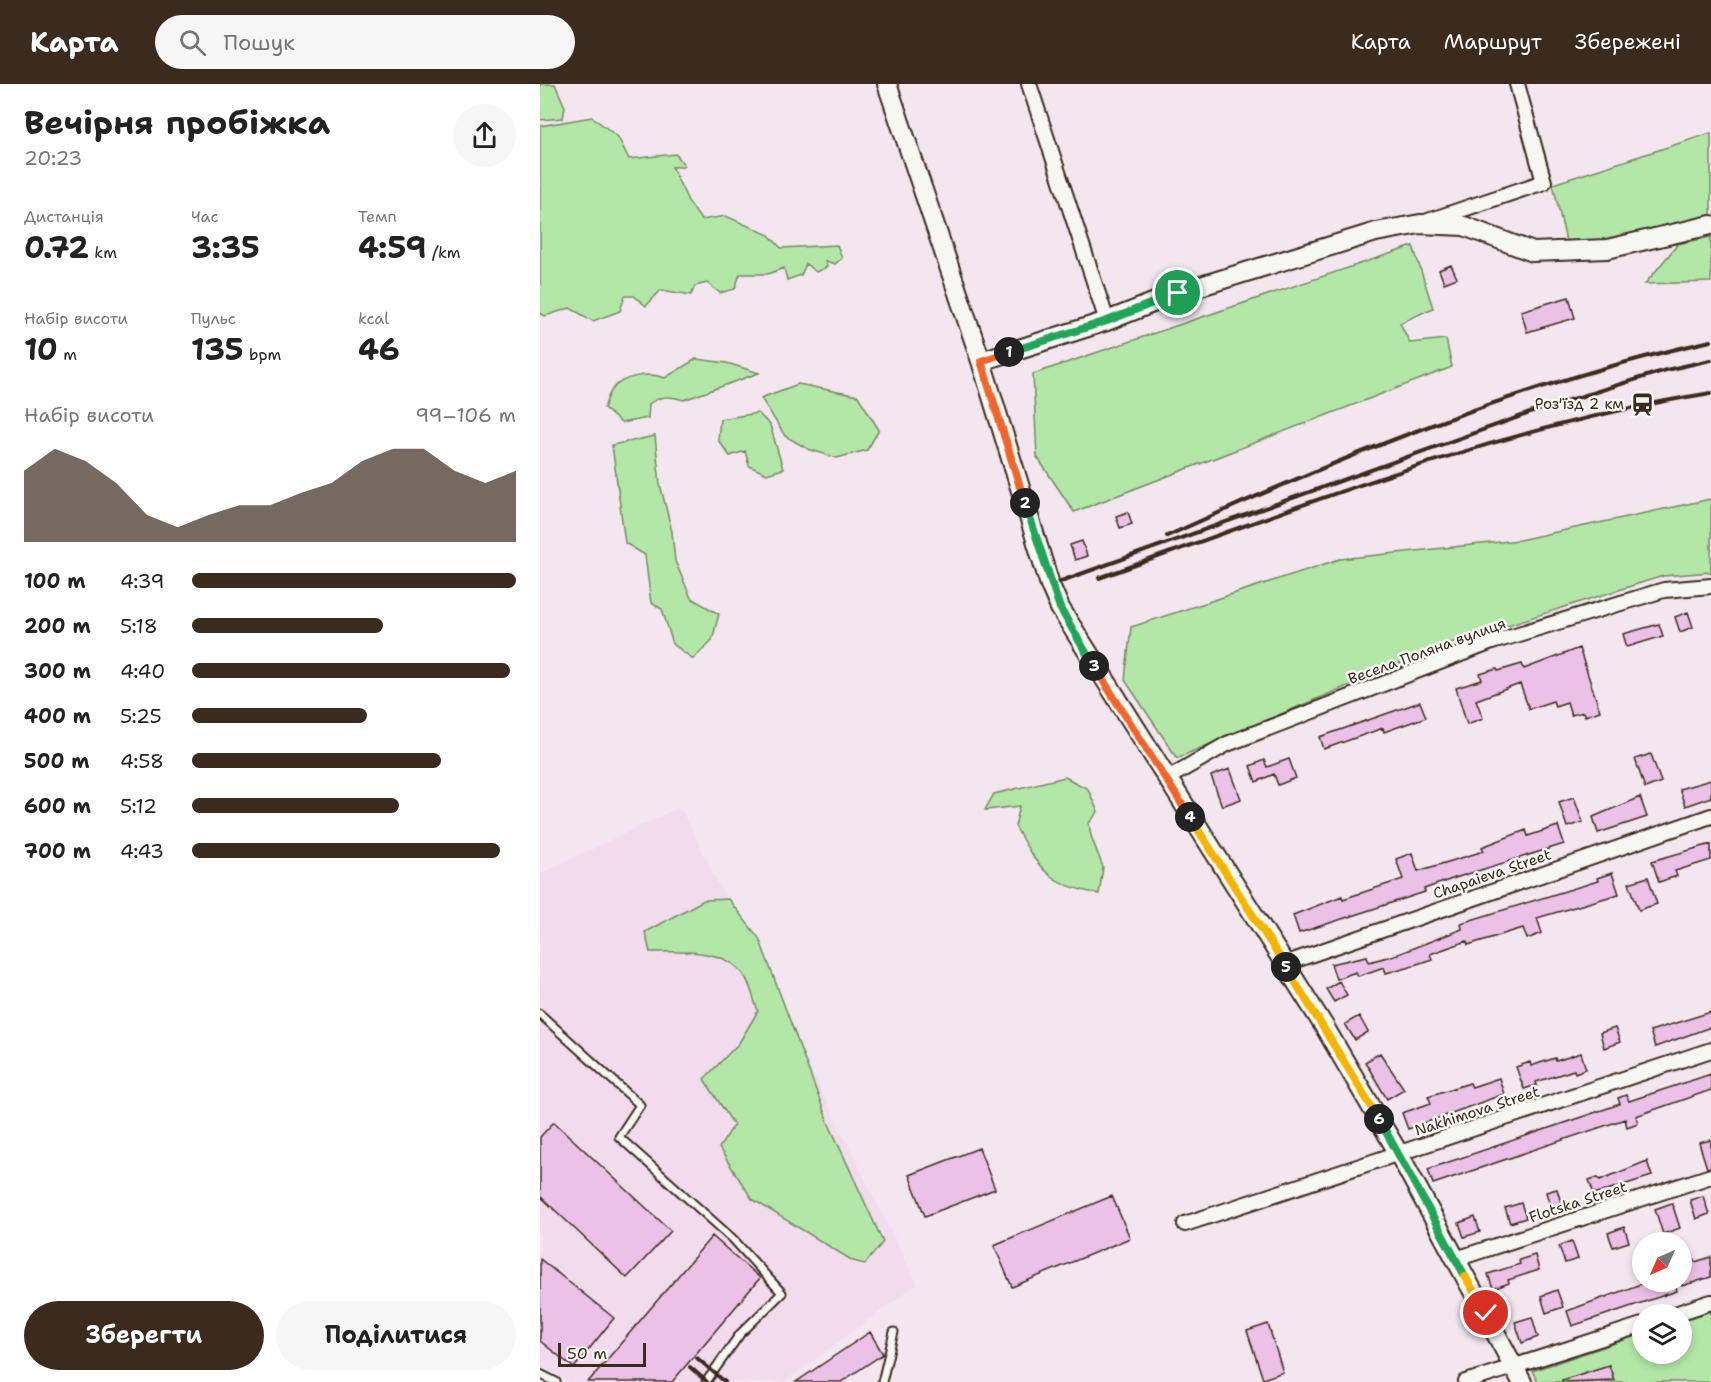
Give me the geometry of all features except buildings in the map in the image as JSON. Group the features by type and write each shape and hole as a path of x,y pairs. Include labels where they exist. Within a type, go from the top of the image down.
{"main road":[{"path":"887,84 981,361 1050,585 1060,608 1284,964 1399,1154 1519,1374"},
{"path":"981,361 1107,321 1178,293 1376,232 1420,224 1464,226 1533,252 1607,249 1711,225"}],"street":[{"path":"1029,84 1107,321"},
{"path":"1420,224 1544,182 1516,84"},
{"name":"Весела Поляна вулиця","path":"1166,779 1227,744 1492,642 1664,590 1711,586"},
{"name":"Chapaieva Street","path":"1284,964 1711,816"},
{"name":"Nakhimova Street","path":"1185,1224 1711,1050"},
{"name":"Flotska Street","path":"1456,1259 1711,1176"},
{"path":"1692,1309 1711,1302"},
{"path":"1466,1382 1519,1374 1632,1329"}],"lane":[{"path":"540,1014 640,1106 619,1137 732,1239 782,1293 741,1334 706,1382"},
{"path":"882,1382 894,1332"},
{"path":"540,1374 556,1382"}],"shaded area":[{"path":"680,807 917,1284 784,1382 569,1382 540,1366 540,874"}],"green space":[{"path":"540,84 555,84 565,107 563,118 540,120"},
{"path":"592,117 618,137 629,159 676,154 685,166 672,167 688,201 701,220 726,216 769,235 781,248 837,245 842,258 835,264 825,261 827,267 816,272 806,264 801,275 787,280 784,268 768,274 740,274 735,289 720,293 707,283 695,286 691,295 661,290 646,306 634,296 625,296 620,311 593,321 570,308 545,316 540,313 540,126"},
{"path":"1711,133 1711,220 1570,250 1553,184"},
{"path":"1711,237 1711,282 1645,284 1678,244"},
{"path":"1413,246 1433,308 1400,323 1410,343 1446,339 1452,367 1074,512 1037,457 1033,374"},
{"path":"696,359 727,363 759,373 684,400 670,397 658,399 649,404 648,418 621,423 604,408 611,392 623,381 645,375 665,378"},
{"path":"798,384 858,396 879,430 867,450 837,458 808,449 785,436 761,398"},
{"path":"758,413 770,425 783,469 767,474 749,466 745,451 730,456 718,440 720,419"},
{"path":"655,436 660,484 672,532 675,561 691,598 719,614 712,640 693,659 673,644 662,609 651,603 645,555 625,543 612,445"},
{"path":"1711,499 1711,572 1663,576 1444,645 1177,758 1125,680 1131,627 1340,559 1519,540"},
{"path":"1065,777 1088,789 1098,812 1089,823 1091,836 1103,867 1099,894 1068,885 1047,873 1031,854 1015,826 1020,806 985,810 994,794"},
{"path":"728,899 759,938 828,1122 883,1242 865,1264 853,1261 752,1199 719,1148 734,1125 704,1079 739,1043 758,1011 751,990 741,971 722,958 686,952 650,952 645,932 704,900"},
{"path":"1711,1311 1711,1382 1538,1382 1532,1371 1632,1337 1632,1364 1692,1364 1692,1318"}],"railway":[{"path":"1167,536 1233,506 1434,424 1571,378 1711,341"},
{"path":"1050,585 1544,408 1666,370 1711,360"},
{"path":"1099,578 1401,471 1477,447 1554,426 1711,393"},
{"path":"697,1358 725,1382"},
{"path":"690,1367 707,1382"}],"place":[{"name":"Роз'їзд 2 км","path":"1642,404"}],"route":[{"path":"1178,293 1107,321 981,361 1050,585 1069,626 1324,1026 1399,1154 1486,1313"}]}
